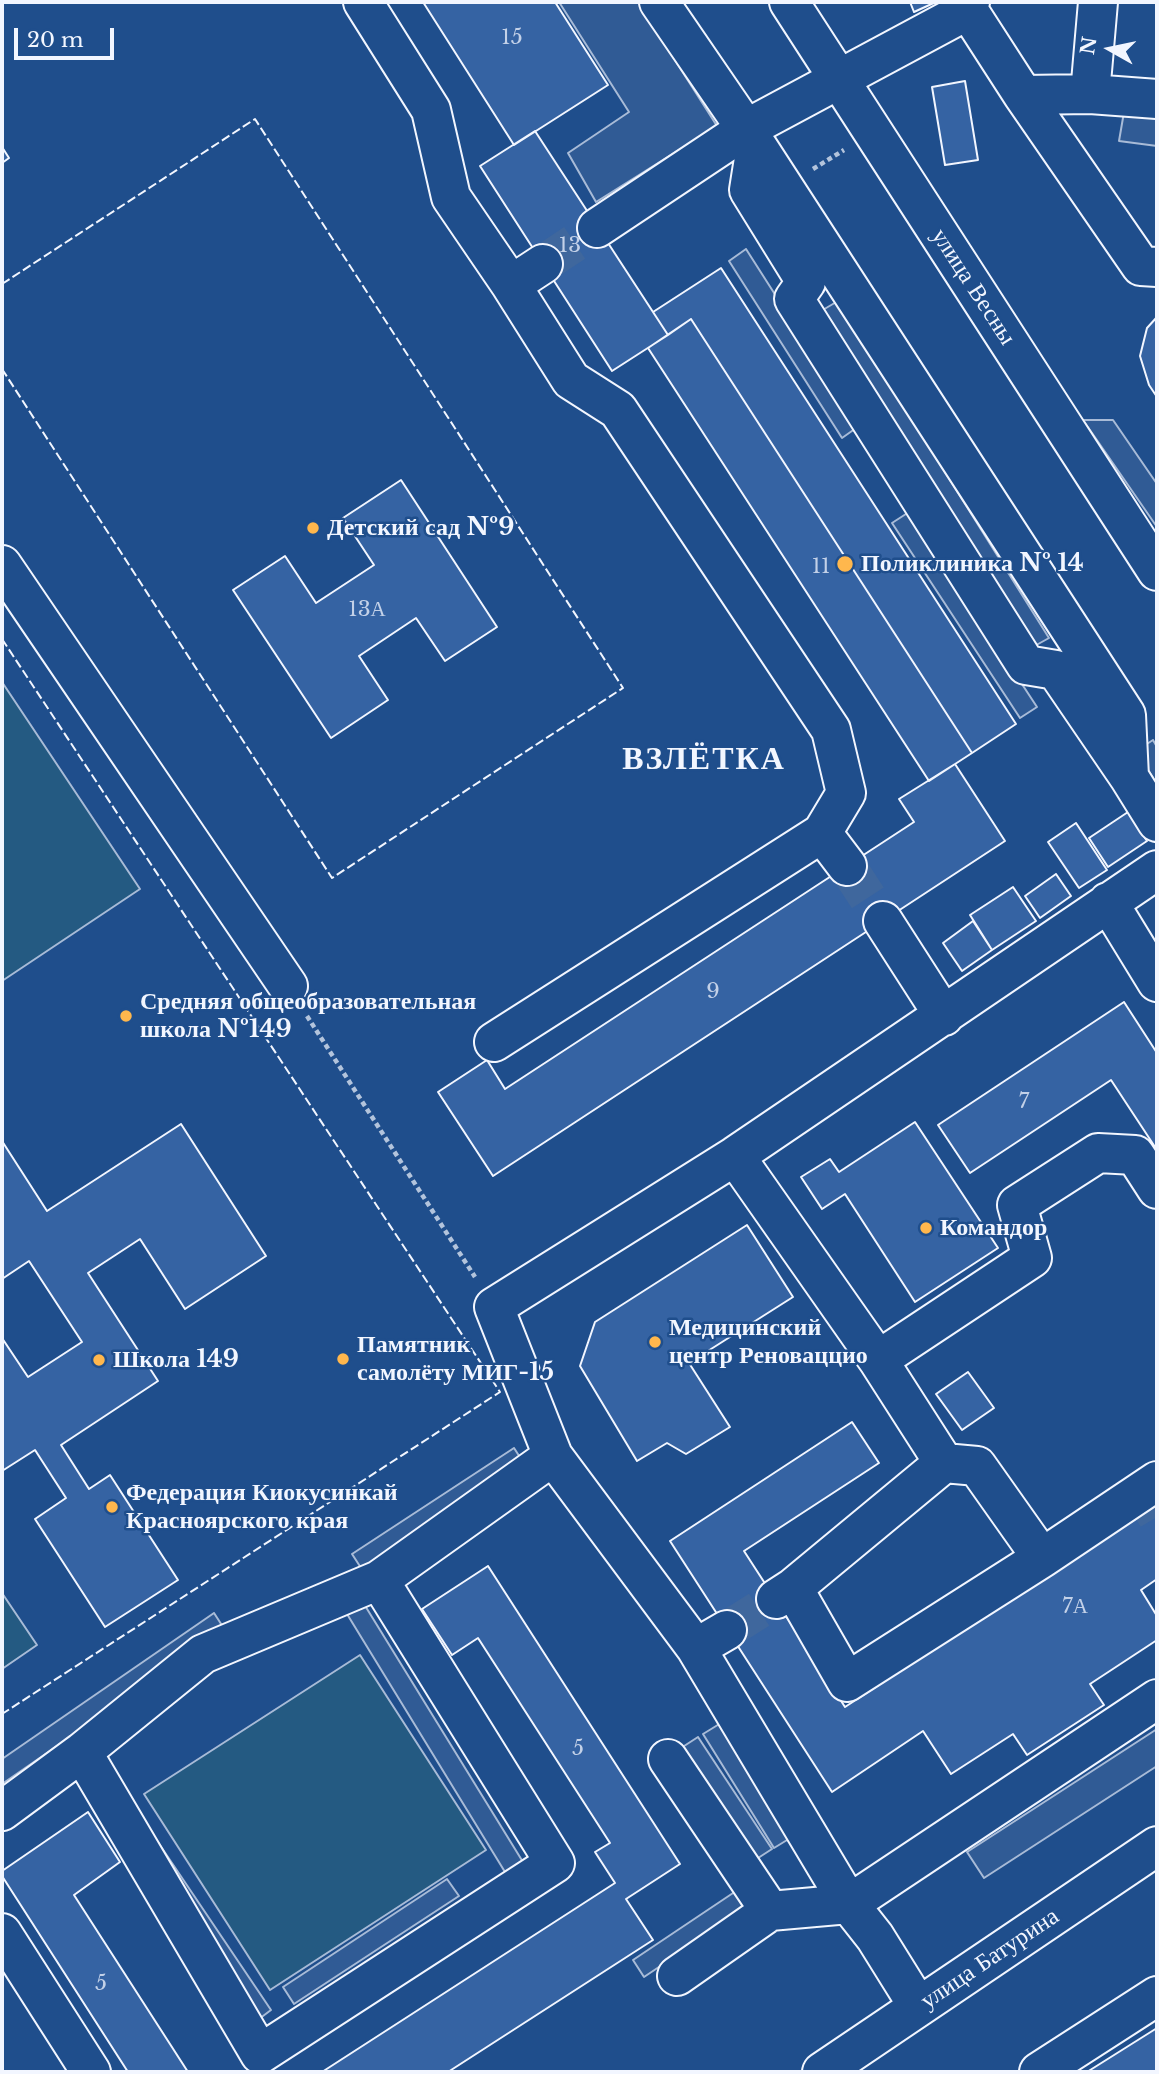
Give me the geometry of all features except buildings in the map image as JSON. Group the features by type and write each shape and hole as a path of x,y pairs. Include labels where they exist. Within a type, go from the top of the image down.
{"street":[{"path":"363,2 431,110 451,197 571,380 618,410 831,730 846,793 822,833 494,1042"},
{"path":"659,2 751,138 1126,715 1129,778"},
{"name":"улица Весны","path":"789,2 1157,571"},
{"path":"1090,94 1098,2"},
{"path":"597,228 751,138 837,79 967,5 1023,95 1141,266 1157,267"},
{"path":"1023,95 1090,94 1157,99"},
{"path":"751,138 749,190 806,282 794,299 1027,665 1056,670 1157,822"},
{"path":"511,285 543,264"},
{"path":"2,565 288,986"},
{"path":"822,833 847,866"},
{"path":"918,2006 875,1937 849,1904 712,1639 553,1456 494,1307 735,1157 1157,870"},
{"path":"1108,902 1157,982"},
{"path":"883,921 944,1016"},
{"path":"878,1360 1032,1258 1017,1205 1098,1153 1135,1155 1157,1189"},
{"path":"735,1157 878,1360 944,1463"},
{"path":"2,1811 82,1752 203,1654 379,1580 553,1456"},
{"path":"1042,1558 977,1466 944,1463 784,1593 847,1682 1150,1493"},
{"path":"82,1752 260,2054 555,1863 379,1580"},
{"path":"677,1976 770,1911 849,1904 1157,1699"},
{"path":"668,1759 770,1911"},
{"name":"улица Батурина","path":"822,2072 1157,1846"},
{"path":"2,1933 91,2072"},
{"path":"1039,2072 1157,1996"}],"path":[{"path":"807,173 847,148"},
{"path":"288,986 494,1307"}],"shaded area":[{"path":"559,2 638,2 717,126 596,202 568,153 629,112"},
{"path":"1124,112 1157,117 1157,146 1119,141"},
{"path":"746,249 859,426 842,438 729,261"},
{"path":"838,301 1049,638 1031,648 821,311"},
{"path":"1083,420 1113,420 1157,484 1157,527"},
{"path":"909,512 1037,707 1020,718 892,523"},
{"path":"2,682 140,889 2,981"},
{"path":"1153,740 1157,747 1157,784 1136,751"},
{"path":"514,1448 525,1465 363,1571 352,1554"},
{"path":"2,1593 37,1645 2,1669"},
{"path":"364,1604 523,1862 505,1872 347,1614"},
{"path":"214,1613 225,1630 2,1784 2,1759"},
{"path":"360,1655 486,1850 270,1990 144,1794"},
{"path":"721,1723 792,1837 774,1848 703,1734"},
{"path":"1157,1729 1157,1766 984,1878 967,1852"},
{"path":"698,1737 772,1849 755,1860 681,1748"},
{"path":"143,1820 271,2010 255,2022"},
{"path":"447,1879 459,1896 294,2004 283,1987"},
{"path":"745,1885 756,1902 644,1977 633,1960"}],"tunnel":[{"path":"543,264 597,228"},
{"path":"847,866 883,921"},
{"path":"1151,1507 1157,1517"},
{"path":"727,1630 776,1599"}],"fence":[{"path":"2,284 255,119 623,688 332,878 2,369"},
{"path":"2,639 500,1392 2,1714"}],"place":[{"name":"Детский сад №9","path":"313,528"},
{"name":"Поликлиника № 14","path":"845,564"},
{"name":"Средняя общеобразовательная школа №149","path":"126,1016"},
{"name":"Командор","path":"926,1228"},
{"name":"Медицинский центр Реноваццио","path":"655,1342"},
{"name":"Памятник самолёту МИГ-15","path":"343,1359"},
{"name":"Школа 149","path":"99,1360"},
{"name":"Федерация Киокусинкай Красноярского края","path":"112,1507"}],"district":[{"name":"ВЗЛЁТКА","path":"704,760"}]}
